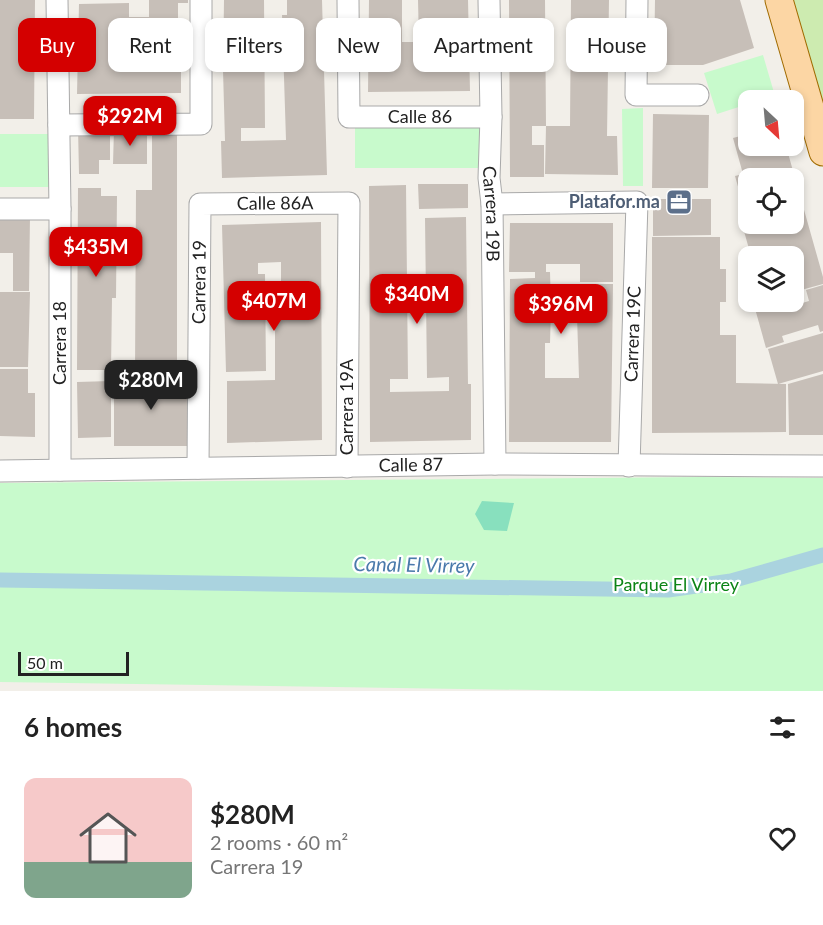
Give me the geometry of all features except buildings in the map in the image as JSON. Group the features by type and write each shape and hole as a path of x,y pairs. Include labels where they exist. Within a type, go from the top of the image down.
{"main road":[{"path":"779,0 823,152"}],"street":[{"name":"Carrera 18","path":"57,0 60,470"},
{"path":"59,125 201,124 201,0"},
{"name":"Calle 86","path":"348,0 349,117 491,117"},
{"name":"Carrera 19B","path":"489,0 491,117 489,178 492,204 495,464"},
{"path":"637,0 636,95 698,95"},
{"name":"Carrera 19C","path":"492,204 637,202 630,466"},
{"name":"Calle 86A","path":"200,204 349,203"},
{"name":"Carrera 19A","path":"347,467 349,203"},
{"name":"Carrera 19","path":"198,468 200,204"},
{"path":"0,209 60,209"},
{"name":"Calle 87","path":"0,471 495,464 823,466"}],"green space":[{"path":"790,0 823,0 823,111"},
{"path":"763,55 773,90 738,90 738,107 717,114 704,73"},
{"path":"643,108 643,186 623,186 622,109"},
{"path":"355,126 480,126 480,168 355,168"},
{"path":"0,134 51,134 51,187 0,187"},
{"name":"Parque El Virrey","path":"823,478 823,691 601,691 0,682 0,483"},
{"path":"482,501 514,503 507,531 484,530 475,514"}],"waterway":[{"name":"Canal El Virrey","path":"0,580 668,590 731,581 823,555"}],"place":[{"name":"Platafor.ma","path":"679,202"}]}
